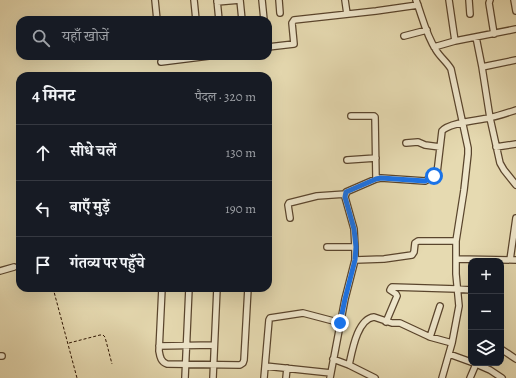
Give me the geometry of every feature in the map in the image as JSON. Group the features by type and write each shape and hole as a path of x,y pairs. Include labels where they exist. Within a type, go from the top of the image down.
{"street":[{"path":"155,0 157,16"},
{"path":"194,0 196,16"},
{"path":"218,16 217,1 240,0 242,16"},
{"path":"262,0 264,16"},
{"path":"279,0 280,13"},
{"path":"345,0 347,14"},
{"path":"449,0 455,41"},
{"path":"469,0 470,14"},
{"path":"490,0 489,3 494,34"},
{"path":"514,0 516,11"},
{"path":"272,47 294,44 293,21 347,14 417,2 434,47 451,69 467,140 468,154 456,240 459,306 452,343 442,378"},
{"path":"434,47 455,41 516,29"},
{"path":"404,36 427,30"},
{"path":"476,37 496,148 501,166 516,185"},
{"path":"161,62 176,60"},
{"path":"482,68 516,60"},
{"path":"290,218 288,204 291,202 317,196 346,194 348,191 381,178 421,181 428,180 437,173 443,129 516,110"},
{"path":"351,116 375,117 376,179"},
{"path":"406,143 418,142 440,147"},
{"path":"496,148 516,144"},
{"path":"346,160 376,158"},
{"path":"265,366 330,375 345,299 355,260 356,247 354,229 346,201 346,194"},
{"path":"456,259 513,260 516,218"},
{"path":"355,260 384,259 412,255 414,252 415,243 418,241 456,240"},
{"path":"327,247 356,247"},
{"path":"0,271 14,267"},
{"path":"386,322 397,296 390,291 392,287 468,290"},
{"path":"162,292 159,346 161,359 165,363 185,365 240,365 243,363 248,292"},
{"path":"185,378 189,292"},
{"path":"213,378 217,292"},
{"path":"430,337 440,306"},
{"path":"264,378 270,318 303,313 340,323"},
{"path":"349,366 356,335 363,324 372,317 392,324 400,323 430,337 452,343"},
{"path":"159,346 214,345"},
{"path":"504,351 516,359"},
{"path":"449,354 468,361"},
{"path":"333,359 375,378"},
{"path":"470,378 472,366"},
{"path":"479,366 500,377"},
{"path":"286,378 287,368"}],"path":[{"path":"54,292 77,378"},
{"path":"68,344 103,335 105,337 112,364"}],"route":[{"path":"340,323 355,260 356,247 354,229 345,197 346,192 381,178 425,181 434,176"}]}
